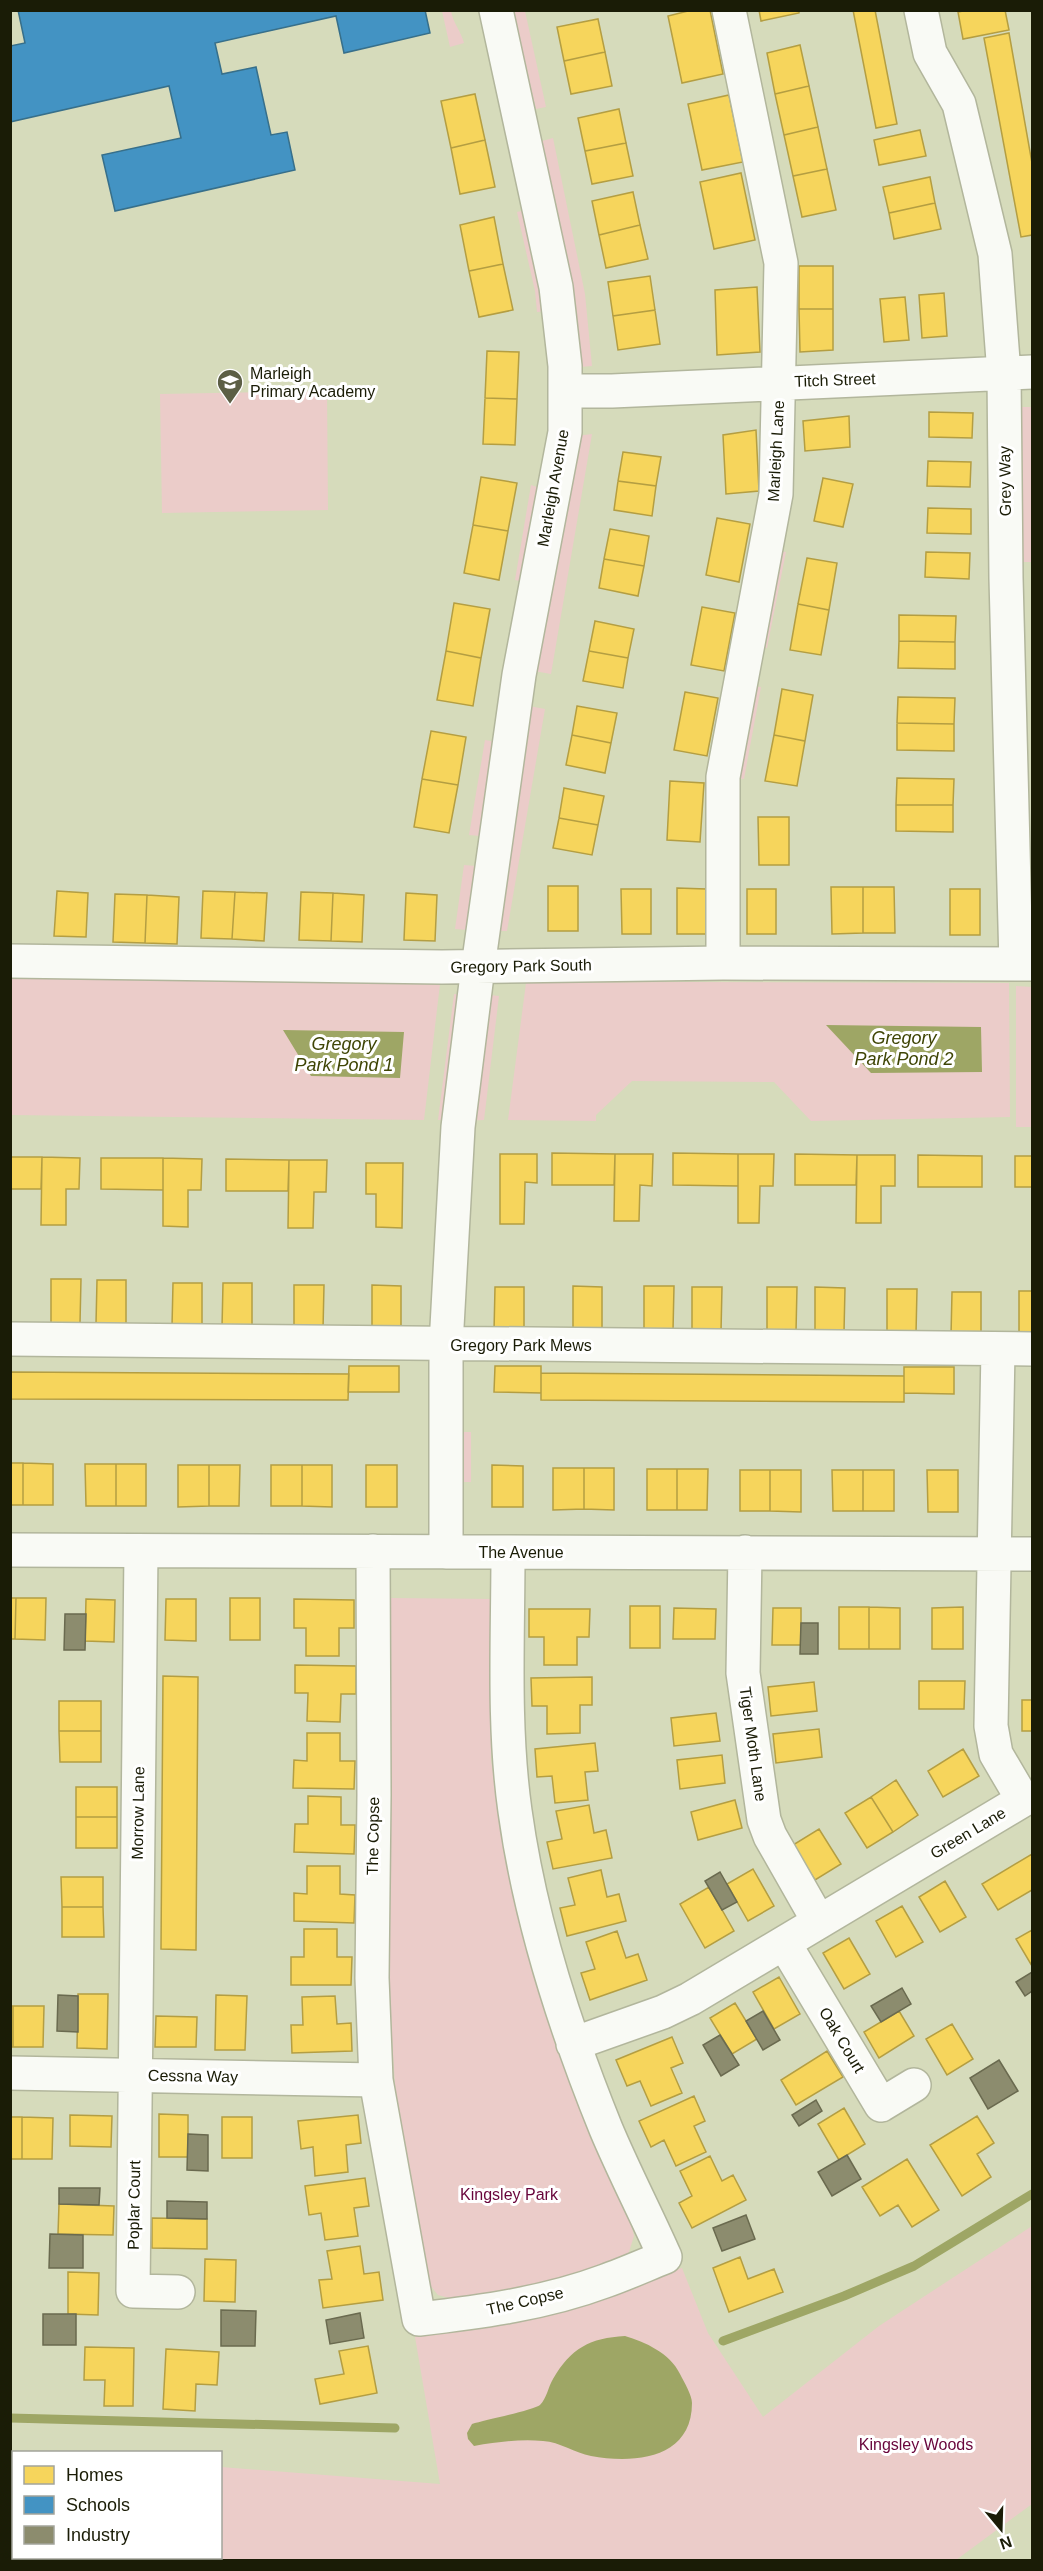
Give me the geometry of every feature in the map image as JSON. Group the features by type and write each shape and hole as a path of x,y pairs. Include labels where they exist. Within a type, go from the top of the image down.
{"street":[{"name":"Marleigh Avenue","path":"446,1552 446,1345 458,1127 519,675 565,432 565,366 556,287 496,10"},
{"name":"Marleigh Lane","path":"723,963 723,777 776,494 781,264 729,10"},
{"name":"Grey Way","path":"921,10 930,53 959,104 995,254 1018,373 1024,964"},
{"name":"Titch Street","path":"565,390 612,391 1018,373"},
{"name":"Gregory Park South","path":"10,961 478,967 723,963 1024,964"},
{"name":"Gregory Park Mews","path":"10,1339 1032,1349"},
{"name":"Green Lane","path":"573,2044 663,2012 690,1999 819,1922 1028,1808 996,1754 992,1726 998,1349"},
{"name":"The Avenue","path":"10,1550 1032,1554"},
{"name":"Morrow Lane","path":"136,2075 141,1551"},
{"name":"The Copse","path":"373,1551 372,1978 376,2080 419,2319 531,2302 603,2282 665,2257 607,2131 573,2044 531,1897 515,1812 510,1759 508,1553"},
{"name":"Tiger Moth Lane","path":"745,1552 743,1673 764,1820 770,1836 819,1922"},
{"name":"Oak Court","path":"784,1943 881,2105 914,2085"},
{"name":"Cessna Way","path":"10,2073 376,2080"},
{"name":"Poplar Court","path":"136,2075 133,2291 178,2292"}],"green space":[{"path":"442,11 451,11 464,43 450,47"},
{"path":"513,11 525,11 546,107 536,109"},
{"path":"553,138 585,294 592,366 580,367 573,297 542,141"},
{"path":"525,210 548,311 537,312 535,291 517,212"},
{"path":"327,391 328,510 162,513 160,394"},
{"path":"1022,407 1032,407 1032,562 1021,562"},
{"path":"592,434 551,674 534,671 576,436"},
{"path":"531,485 540,488 524,582 515,580"},
{"path":"779,551 786,552 767,648 760,647"},
{"path":"753,686 761,687 744,779 737,778"},
{"path":"529,706 545,709 507,931 494,931"},
{"path":"485,740 496,742 480,836 469,835"},
{"path":"464,865 476,866 468,930 455,929"},
{"path":"10,974 440,984 424,1120 11,1115"},
{"path":"526,983 1009,983 1010,1117 811,1121 774,1082 632,1081 596,1115 596,1121 508,1120"},
{"path":"1016,986 1032,987 1032,1127 1016,1127"},
{"path":"454,994 464,995 446,1120 438,1120"},
{"path":"490,995 499,996 484,1120 461,1121"},
{"path":"460,1432 471,1432 471,1482 459,1482"},
{"name":"Kingsley Park","path":"389,1598 494,1599 491,1760 504,1845 527,1937 581,2110 605,2168 629,2216 634,2236 628,2255 559,2284 460,2301 438,2295 426,2280 398,2120 393,2055 388,1925"},
{"name":"Kingsley Woods","path":"1032,2226 1032,2504 956,2560 11,2560 10,2451 12,2451 12,2559 222,2559 222,2467 440,2484 414,2331 587,2302 682,2268 708,2333 763,2417 879,2326"}],"water":[{"name":"Gregory Park Pond 2","path":"826,1025 981,1027 982,1072 871,1073"},
{"name":"Gregory Park Pond 1","path":"283,1030 404,1032 400,1078 311,1076"},
{"path":"625,2336 649,2345 670,2360 689,2392 692,2403 689,2422 682,2436 671,2446 658,2454 625,2459 591,2456 543,2441 508,2441 474,2446 468,2439 467,2433 472,2424 540,2405 551,2382 574,2352 592,2342"}],"building: Homes":[{"path":"692,10 710,10 723,74 682,83 668,16"},
{"path":"759,10 799,10 799,13 761,21"},
{"path":"853,10 875,10 897,124 876,128"},
{"path":"1005,10 1009,30 963,39 958,12"},
{"path":"598,19 605,52 564,61 557,27"},
{"path":"1009,33 1032,163 1032,235 1021,237 984,38"},
{"path":"800,45 809,86 775,94 767,53"},
{"path":"605,52 612,86 571,94 564,61"},
{"path":"809,86 818,127 784,135 775,94"},
{"path":"475,94 485,140 451,148 441,101"},
{"path":"729,95 743,162 702,170 688,104"},
{"path":"619,109 626,143 585,151 578,118"},
{"path":"818,127 827,169 793,176 784,135"},
{"path":"920,130 926,156 879,165 874,140"},
{"path":"485,140 495,187 460,194 451,148"},
{"path":"626,143 633,176 592,184 585,151"},
{"path":"827,169 836,210 802,217 793,176"},
{"path":"741,173 755,240 714,249 700,182"},
{"path":"930,177 935,203 889,213 883,187"},
{"path":"633,192 640,225 599,235 592,201"},
{"path":"935,203 941,229 894,239 889,213"},
{"path":"494,217 503,264 469,271 460,225"},
{"path":"640,225 648,259 606,268 599,235"},
{"path":"503,264 513,310 479,317 469,271"},
{"path":"799,266 833,266 833,309 799,309"},
{"path":"650,276 655,310 613,316 608,282"},
{"path":"757,287 760,352 717,355 715,290"},
{"path":"944,293 947,336 922,338 919,295"},
{"path":"905,297 909,340 884,342 880,299"},
{"path":"799,309 833,309 833,350 800,352"},
{"path":"655,310 660,344 618,350 613,316"},
{"path":"487,351 519,352 517,399 485,398"},
{"path":"485,398 517,399 515,445 483,444"},
{"path":"929,412 973,413 972,438 929,437"},
{"path":"849,416 850,447 805,451 803,421"},
{"path":"756,430 759,491 726,494 723,435"},
{"path":"623,452 661,457 656,486 618,481"},
{"path":"928,461 971,462 970,487 927,486"},
{"path":"481,477 517,483 508,531 473,525"},
{"path":"823,478 853,484 843,527 814,521"},
{"path":"618,481 656,486 652,516 614,510"},
{"path":"928,508 971,509 971,534 927,533"},
{"path":"717,518 750,524 739,582 706,575"},
{"path":"473,525 508,531 499,580 464,573"},
{"path":"610,529 649,536 644,566 604,559"},
{"path":"926,552 970,553 969,579 925,577"},
{"path":"807,558 837,563 829,610 798,604"},
{"path":"604,559 644,566 638,596 599,588"},
{"path":"454,603 490,609 481,658 446,651"},
{"path":"798,604 829,610 821,655 790,650"},
{"path":"702,607 735,613 724,671 691,665"},
{"path":"899,615 956,616 955,642 899,641"},
{"path":"595,621 634,629 628,658 589,651"},
{"path":"899,641 955,642 955,669 898,668"},
{"path":"446,651 481,658 473,706 437,700"},
{"path":"589,651 628,658 623,688 583,681"},
{"path":"782,689 813,695 805,741 774,735"},
{"path":"685,692 718,698 707,756 674,750"},
{"path":"898,697 955,698 954,724 897,723"},
{"path":"577,706 617,713 611,743 572,735"},
{"path":"897,723 954,724 954,751 897,750"},
{"path":"431,731 466,737 458,785 422,779"},
{"path":"572,735 611,743 605,773 566,765"},
{"path":"774,735 805,741 797,786 765,781"},
{"path":"897,778 954,779 953,805 896,805"},
{"path":"422,779 458,785 449,833 414,827"},
{"path":"670,781 704,783 700,842 667,840"},
{"path":"564,788 604,796 598,825 559,818"},
{"path":"896,805 953,805 953,832 896,831"},
{"path":"758,817 789,817 789,865 759,865"},
{"path":"559,818 598,825 592,855 553,848"},
{"path":"548,886 578,886 578,931 548,931"},
{"path":"831,887 863,887 863,933 832,934"},
{"path":"863,887 894,887 895,933 863,933"},
{"path":"677,888 706,889 706,934 677,934"},
{"path":"621,889 651,889 651,934 622,934"},
{"path":"747,889 776,889 776,934 747,934"},
{"path":"950,889 980,889 980,935 950,935"},
{"path":"57,891 88,893 86,937 54,936"},
{"path":"203,891 235,892 232,939 201,938"},
{"path":"235,892 267,893 264,941 232,939"},
{"path":"301,892 333,893 331,941 299,940"},
{"path":"333,893 364,895 362,942 331,941"},
{"path":"406,893 437,895 435,941 404,940"},
{"path":"115,894 147,895 145,943 113,942"},
{"path":"147,895 179,897 177,944 145,943"},
{"path":"552,1153 615,1154 614,1185 552,1185"},
{"path":"673,1153 738,1154 738,1186 673,1185"},
{"path":"500,1154 537,1154 537,1183 525,1182 524,1224 500,1224"},
{"path":"615,1154 653,1154 652,1186 640,1185 639,1221 614,1221"},
{"path":"738,1154 774,1154 773,1186 760,1186 759,1223 738,1223"},
{"path":"795,1154 857,1155 856,1185 795,1185"},
{"path":"857,1155 895,1155 895,1186 881,1186 881,1223 856,1223"},
{"path":"918,1155 982,1156 982,1187 918,1187"},
{"path":"1015,1156 1032,1156 1032,1187 1015,1187"},
{"path":"10,1157 42,1157 41,1189 10,1189"},
{"path":"42,1157 80,1158 79,1189 66,1189 66,1225 41,1225"},
{"path":"101,1158 163,1158 163,1190 101,1189"},
{"path":"163,1158 202,1159 201,1190 188,1190 188,1227 163,1226"},
{"path":"226,1159 289,1160 288,1191 226,1191"},
{"path":"289,1160 327,1160 326,1192 314,1192 313,1228 288,1228"},
{"path":"366,1163 403,1163 402,1228 376,1227 376,1194 366,1194"},
{"path":"51,1279 81,1279 80,1323 51,1323"},
{"path":"97,1280 126,1280 126,1325 96,1324"},
{"path":"173,1283 202,1283 202,1328 172,1327"},
{"path":"223,1283 252,1283 252,1328 222,1328"},
{"path":"294,1285 324,1285 323,1330 294,1329"},
{"path":"372,1285 401,1286 401,1330 372,1331"},
{"path":"573,1286 602,1287 602,1331 573,1331"},
{"path":"644,1286 674,1286 673,1331 644,1331"},
{"path":"495,1287 524,1287 524,1332 494,1332"},
{"path":"692,1287 722,1287 721,1332 692,1332"},
{"path":"767,1287 797,1287 796,1332 767,1331"},
{"path":"815,1287 845,1288 844,1332 815,1332"},
{"path":"887,1289 917,1289 916,1334 887,1334"},
{"path":"1019,1291 1032,1291 1032,1336 1019,1336"},
{"path":"952,1292 981,1292 981,1337 951,1336"},
{"path":"349,1366 399,1366 399,1392 348,1392"},
{"path":"495,1366 541,1366 541,1393 494,1392"},
{"path":"904,1367 954,1367 954,1394 904,1393"},
{"path":"10,1372 349,1374 348,1400 10,1399"},
{"path":"541,1373 904,1376 904,1402 541,1400"},
{"path":"10,1463 23,1463 23,1505 10,1505"},
{"path":"23,1463 53,1464 53,1505 23,1505"},
{"path":"85,1464 116,1464 116,1506 86,1506"},
{"path":"116,1464 146,1464 146,1506 116,1506"},
{"path":"178,1465 209,1465 209,1506 178,1507"},
{"path":"209,1465 240,1465 239,1506 209,1506"},
{"path":"271,1465 302,1465 302,1506 271,1506"},
{"path":"302,1465 332,1465 332,1507 302,1506"},
{"path":"366,1465 397,1465 397,1507 366,1507"},
{"path":"492,1465 523,1466 523,1507 492,1507"},
{"path":"553,1468 584,1468 584,1509 553,1510"},
{"path":"584,1468 614,1468 614,1510 584,1509"},
{"path":"647,1469 677,1469 677,1510 647,1510"},
{"path":"677,1469 708,1469 707,1510 677,1510"},
{"path":"740,1470 770,1470 770,1511 740,1511"},
{"path":"770,1470 801,1470 801,1512 770,1511"},
{"path":"832,1470 863,1470 863,1511 833,1511"},
{"path":"863,1470 894,1470 894,1511 863,1511"},
{"path":"927,1470 958,1470 958,1512 928,1512"},
{"path":"10,1598 16,1598 15,1639 10,1639"},
{"path":"16,1598 46,1598 45,1640 15,1639"},
{"path":"230,1598 260,1598 260,1640 230,1640"},
{"path":"86,1599 115,1600 114,1642 85,1641"},
{"path":"166,1599 196,1599 196,1641 165,1640"},
{"path":"294,1599 354,1600 354,1628 339,1628 339,1656 306,1656 306,1628 294,1628"},
{"path":"630,1606 660,1606 660,1648 630,1648"},
{"path":"839,1607 869,1607 869,1649 839,1649"},
{"path":"869,1607 900,1608 900,1649 869,1649"},
{"path":"963,1607 963,1649 932,1649 932,1608"},
{"path":"674,1608 716,1609 715,1639 673,1639"},
{"path":"773,1608 801,1608 801,1645 772,1645"},
{"path":"529,1609 590,1609 589,1637 577,1637 577,1665 544,1665 544,1637 529,1637"},
{"path":"295,1665 356,1666 356,1694 341,1694 340,1722 307,1721 308,1693 295,1693"},
{"path":"163,1676 198,1677 196,1950 161,1949"},
{"path":"592,1677 592,1705 580,1705 580,1733 547,1734 547,1706 532,1706 531,1678"},
{"path":"919,1681 965,1681 964,1709 919,1709"},
{"path":"814,1682 817,1711 771,1716 768,1687"},
{"path":"1022,1700 1032,1700 1032,1731 1022,1731"},
{"path":"59,1701 101,1701 101,1731 59,1731"},
{"path":"716,1713 720,1741 674,1746 671,1718"},
{"path":"819,1729 822,1757 776,1763 773,1734"},
{"path":"59,1731 101,1731 101,1762 60,1762"},
{"path":"307,1733 340,1733 340,1761 355,1761 354,1789 293,1788 294,1760 307,1761"},
{"path":"595,1743 598,1771 585,1772 588,1800 555,1803 552,1776 537,1777 535,1749"},
{"path":"963,1749 979,1776 943,1797 928,1771"},
{"path":"722,1755 725,1783 680,1789 677,1760"},
{"path":"896,1780 918,1815 893,1832 871,1797"},
{"path":"76,1787 117,1787 117,1817 76,1817"},
{"path":"308,1796 341,1797 341,1825 355,1825 354,1854 294,1852 295,1824 308,1824"},
{"path":"871,1797 893,1832 867,1848 845,1813"},
{"path":"735,1800 742,1828 698,1840 691,1812"},
{"path":"589,1805 594,1833 606,1830 612,1858 553,1869 547,1842 562,1839 556,1811"},
{"path":"76,1817 117,1817 117,1848 76,1848"},
{"path":"819,1829 841,1864 815,1880 793,1845"},
{"path":"1032,1854 1032,1890 998,1910 982,1884"},
{"path":"307,1866 340,1866 340,1894 355,1895 354,1923 294,1921 294,1893 307,1894"},
{"path":"753,1869 774,1906 748,1921 727,1884"},
{"path":"601,1870 607,1897 619,1894 626,1921 567,1936 560,1908 575,1905 568,1878"},
{"path":"61,1877 103,1877 103,1907 62,1907"},
{"path":"945,1881 966,1917 940,1932 919,1897"},
{"path":"709,1887 734,1931 705,1948 680,1904"},
{"path":"902,1906 923,1942 896,1957 876,1921"},
{"path":"62,1907 103,1907 104,1937 62,1937"},
{"path":"304,1929 337,1929 337,1957 352,1957 351,1985 291,1985 291,1957 304,1957"},
{"path":"1032,1930 1032,1966 1016,1939"},
{"path":"617,1931 626,1958 638,1954 647,1980 590,2000 581,1973 595,1969 586,1942"},
{"path":"849,1938 870,1974 844,1989 823,1953"},
{"path":"779,1977 800,2014 774,2029 753,1992"},
{"path":"78,1994 108,1994 107,2049 77,2048"},
{"path":"216,1995 247,1996 245,2050 215,2050"},
{"path":"335,1996 337,2024 351,2023 352,2051 292,2053 291,2025 303,2025 302,1997"},
{"path":"735,2003 757,2039 732,2054 710,2018"},
{"path":"10,2006 13,2006 13,2047 10,2047"},
{"path":"13,2006 44,2006 43,2047 13,2047"},
{"path":"899,2011 914,2036 879,2058 864,2032"},
{"path":"156,2016 197,2017 196,2047 155,2047"},
{"path":"952,2024 973,2059 947,2075 926,2039"},
{"path":"672,2037 683,2063 671,2068 682,2093 651,2106 640,2081 627,2086 616,2060"},
{"path":"827,2051 843,2077 796,2105 781,2080"},
{"path":"694,2096 705,2121 694,2126 706,2152 676,2166 664,2140 651,2147 639,2121"},
{"path":"844,2108 865,2144 839,2160 818,2124"},
{"path":"159,2114 188,2115 188,2157 159,2157"},
{"path":"70,2115 112,2116 111,2147 70,2146"},
{"path":"358,2115 361,2143 346,2145 348,2172 315,2176 313,2147 301,2149 298,2121"},
{"path":"977,2116 994,2143 977,2154 991,2177 962,2196 930,2145"},
{"path":"10,2117 22,2117 22,2159 10,2159"},
{"path":"22,2117 53,2118 52,2159 22,2159"},
{"path":"222,2117 252,2117 252,2158 222,2158"},
{"path":"710,2156 722,2181 733,2175 746,2200 692,2228 679,2203 692,2196 680,2171"},
{"path":"907,2159 939,2210 912,2227 898,2205 880,2216 862,2187"},
{"path":"365,2178 369,2206 354,2208 358,2236 325,2240 321,2213 309,2215 305,2186"},
{"path":"59,2204 114,2206 113,2235 58,2234"},
{"path":"152,2218 207,2219 207,2249 152,2248"},
{"path":"360,2246 364,2274 379,2272 383,2300 323,2308 319,2280 332,2279 327,2251"},
{"path":"740,2257 748,2279 774,2269 783,2292 729,2312 713,2268"},
{"path":"205,2259 236,2260 235,2302 204,2301"},
{"path":"68,2272 99,2273 98,2315 68,2314"},
{"path":"368,2346 377,2393 320,2404 315,2379 344,2374 339,2351"},
{"path":"85,2347 134,2348 133,2406 104,2406 105,2380 84,2380"},
{"path":"166,2349 219,2352 217,2385 196,2384 195,2411 163,2409"}],"building: Schools":[{"path":"18,10 425,10 430,33 344,53 336,16 215,43 222,74 256,67 271,135 287,132 295,170 115,211 102,155 181,138 169,86 10,122 10,46 25,43"}],"building: Industry":[{"path":"65,1614 86,1614 85,1650 64,1650"},
{"path":"801,1623 818,1623 818,1654 800,1654"},
{"path":"720,1872 737,1902 722,1910 705,1881"},
{"path":"1032,1972 1032,1991 1025,1996 1016,1982"},
{"path":"902,1988 911,2004 881,2022 871,2006"},
{"path":"58,1995 78,1996 78,2032 57,2031"},
{"path":"763,2011 780,2040 763,2050 746,2021"},
{"path":"720,2035 739,2065 721,2076 703,2045"},
{"path":"999,2060 1018,2091 988,2109 970,2078"},
{"path":"816,2100 822,2111 799,2126 792,2115"},
{"path":"188,2134 208,2135 208,2171 187,2170"},
{"path":"847,2155 861,2179 832,2196 818,2172"},
{"path":"59,2188 100,2188 99,2205 59,2204"},
{"path":"167,2201 207,2202 207,2219 167,2218"},
{"path":"746,2215 755,2239 722,2251 713,2228"},
{"path":"50,2234 83,2235 83,2268 49,2268"},
{"path":"221,2310 256,2311 255,2346 221,2346"},
{"path":"360,2313 364,2338 330,2344 326,2320"},
{"path":"43,2314 76,2314 76,2345 43,2345"}],"waterway":[{"path":"723,2341 844,2296 914,2266 1032,2194"},
{"path":"10,2418 395,2428"}],"place":[{"name":"Marleigh Primary Academy","path":"230,405"}]}
